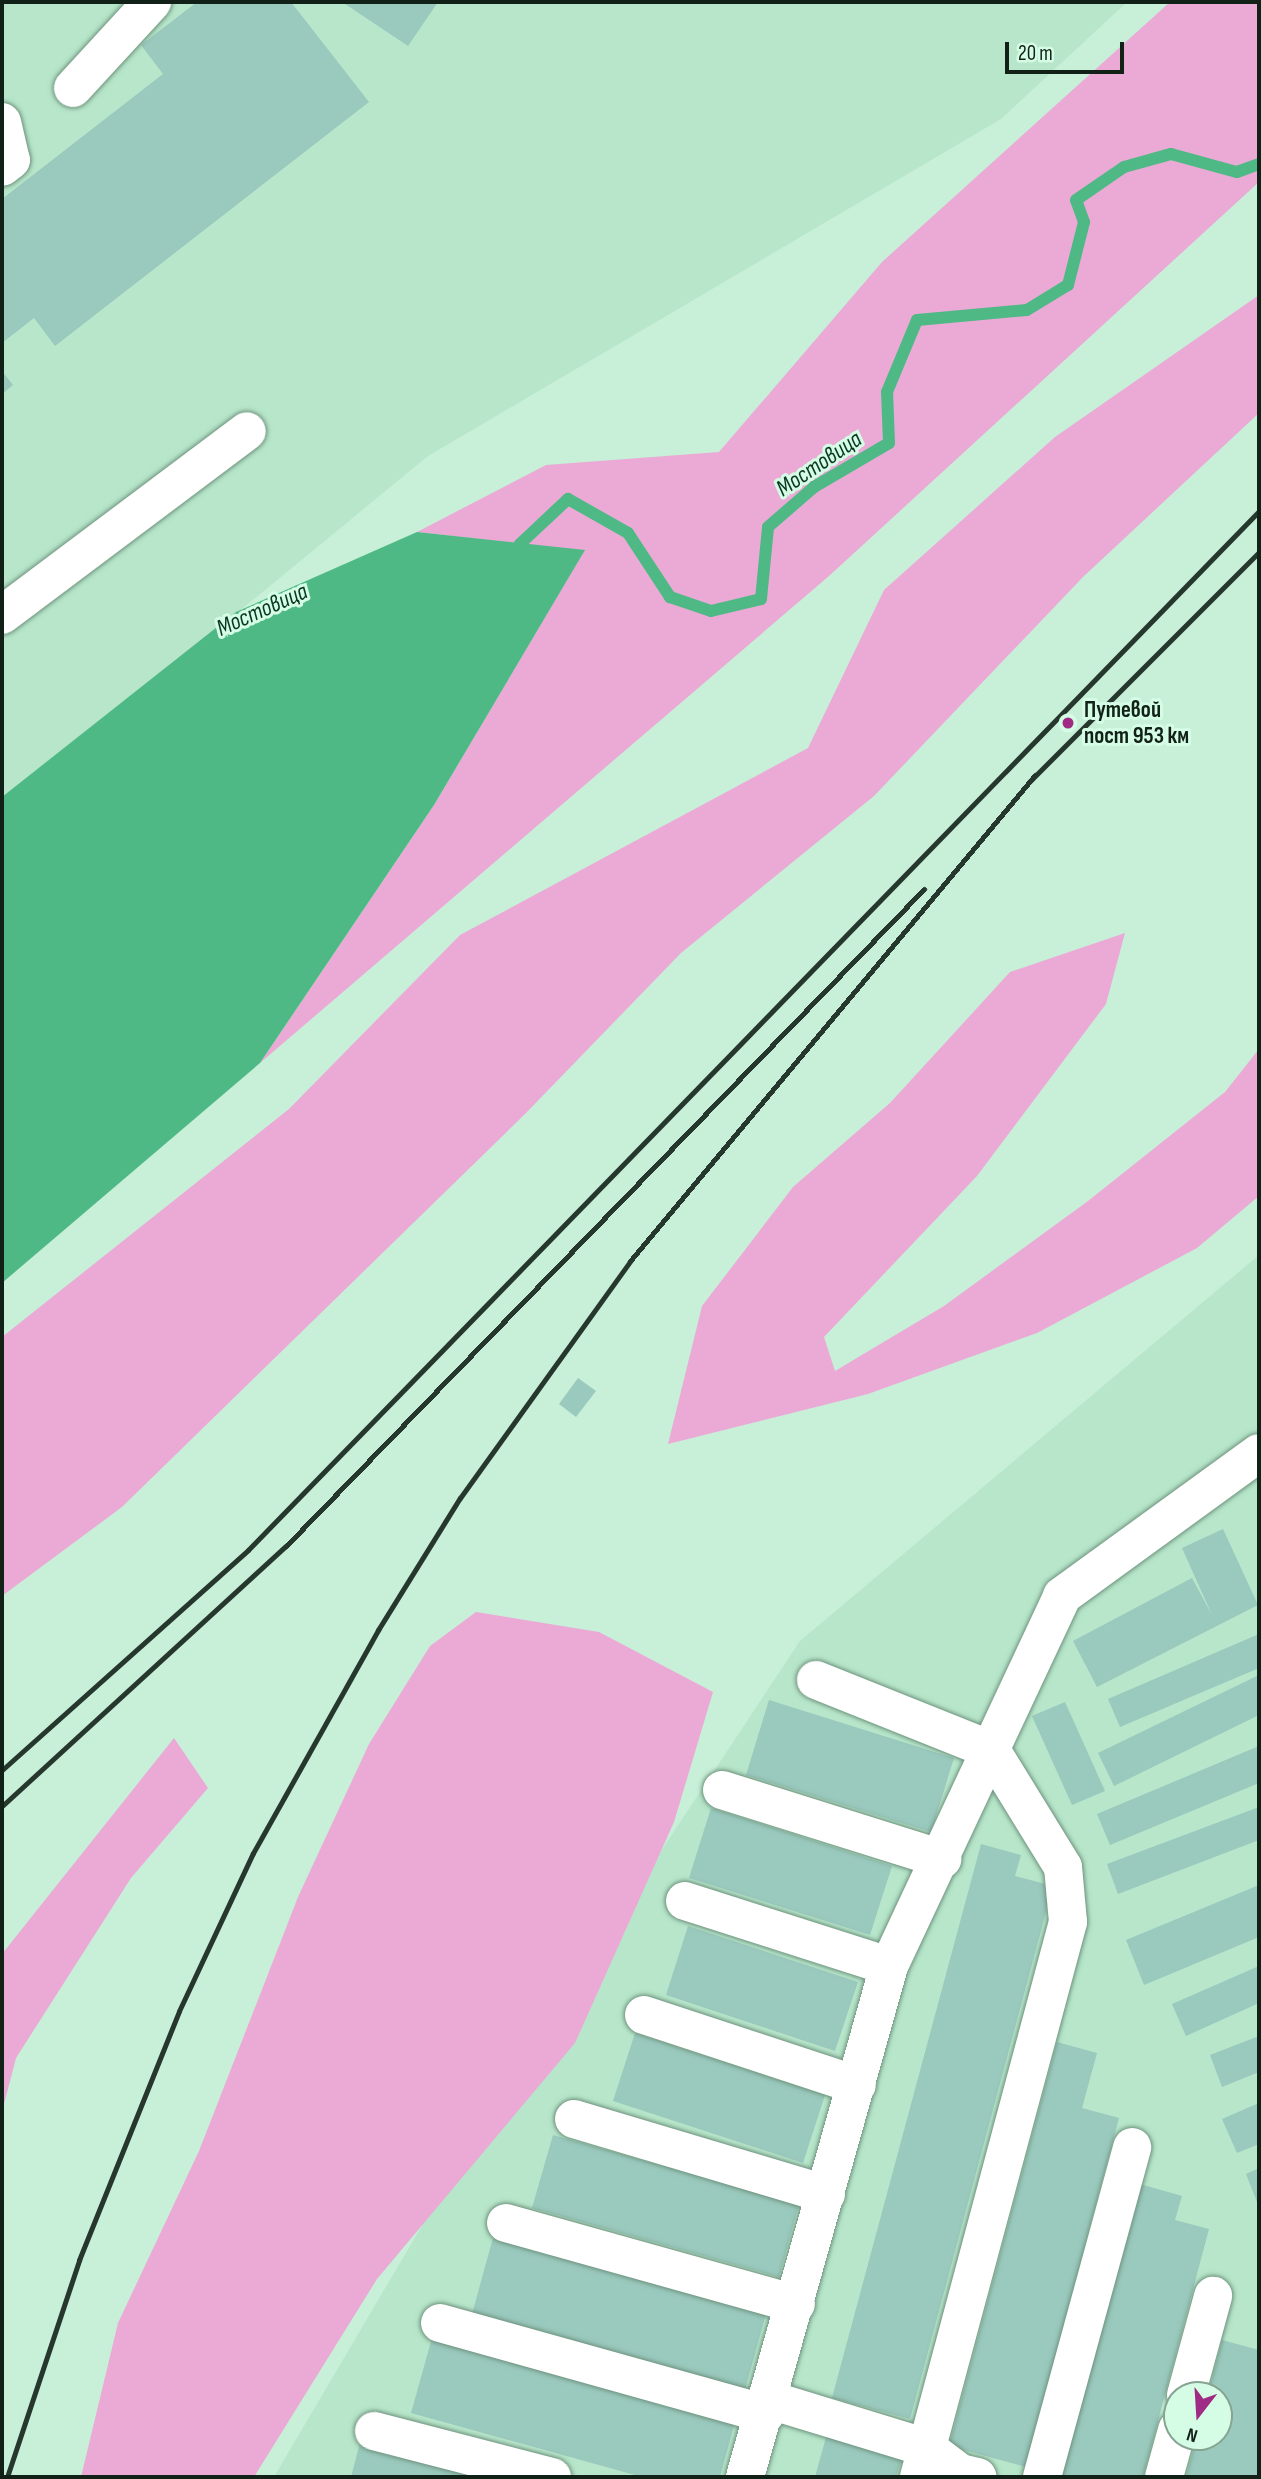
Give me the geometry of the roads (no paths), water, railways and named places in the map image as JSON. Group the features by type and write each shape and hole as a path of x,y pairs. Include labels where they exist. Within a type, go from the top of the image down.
{"lane":[{"path":"73,88 152,2"},
{"path":"2,122 11,160 2,167"},
{"path":"2,615 247,431"},
{"path":"745,2477 768,2407 889,1966 942,1860 1062,1596 1259,1453"},
{"path":"816,1680 991,1750 1063,1867 1068,1922 923,2463"},
{"path":"722,1790 942,1860"},
{"path":"685,1901 889,1966"},
{"path":"644,2015 857,2085"},
{"path":"575,2119 826,2194"},
{"path":"1042,2477 1132,2147"},
{"path":"506,2222 796,2304"},
{"path":"1190,2381 1213,2296"},
{"path":"440,2323 768,2407 923,2463 978,2477"},
{"path":"374,2431 552,2477"},
{"path":"1164,2477 1171,2451"}],"water":[{"path":"417,532 585,550 434,805 260,1063 2,1283 2,797 236,612"}],"waterway":[{"name":"Мостовица","path":"519,559 520,544 568,499 628,533 670,597 711,611 761,599 768,527 814,487 889,443 887,392 917,320 1027,310 1068,285 1084,222 1076,200 1124,167 1171,154 1237,172 1259,164"}],"railway":[{"path":"2,1770 248,1550 1259,511"},
{"path":"1029,782 1259,552"},
{"path":"7,2477 79,2260 179,2011 253,1853 378,1630 460,1498 630,1261 1035,775"},
{"path":"2,1806 286,1546 924,889"}],"place":[{"name":"Путевой пост 953 км","path":"1068,723"}]}
